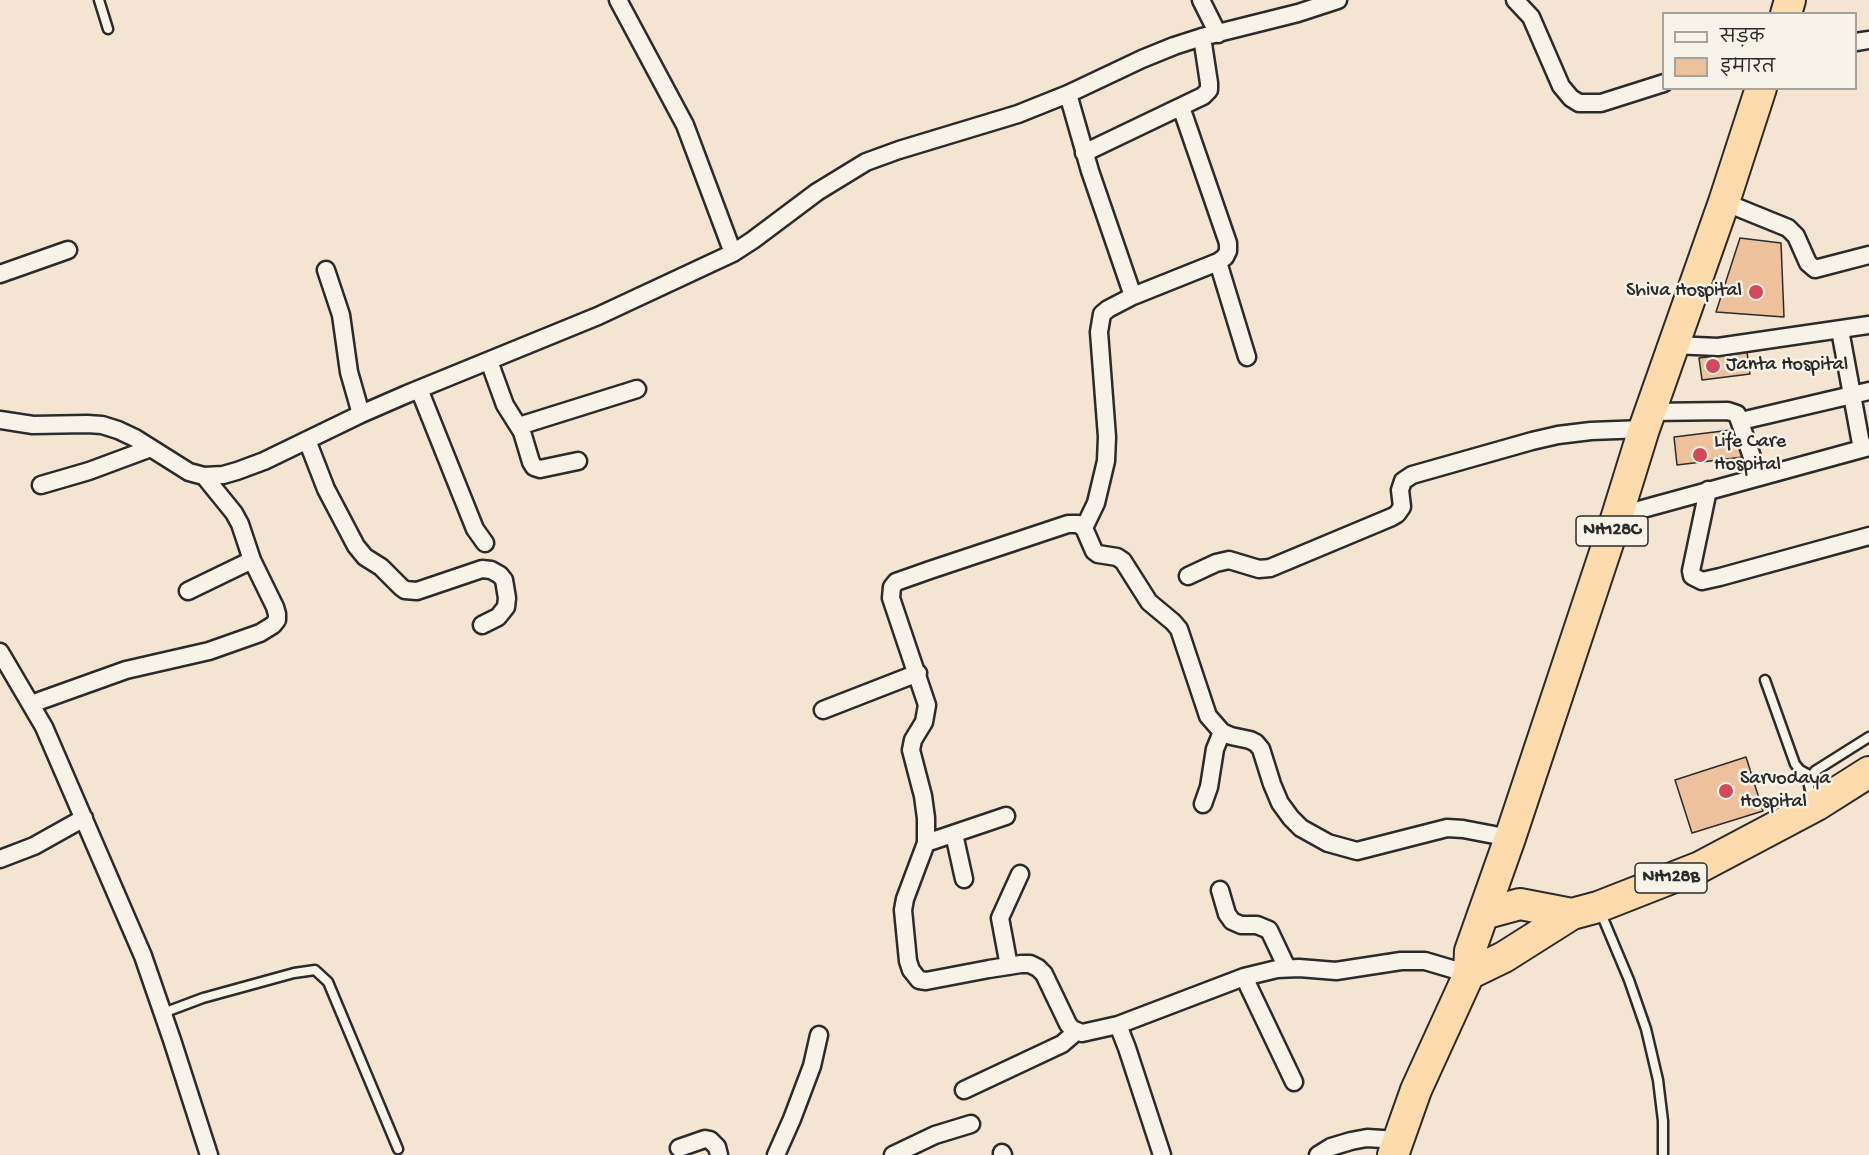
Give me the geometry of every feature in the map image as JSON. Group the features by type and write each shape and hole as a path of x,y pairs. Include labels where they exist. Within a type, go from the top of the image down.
{"highway":[{"name":"NH128C","path":"1469,974 1470,951 1760,90"},
{"name":"NH128B","path":"1469,974 1504,957 1585,910 1700,867 1817,805 1869,772"},
{"path":"1510,838 1515,888 1520,904"},
{"path":"1483,914 1520,904 1585,910"},
{"path":"1398,1150 1416,1090 1469,974"}],"street":[{"path":"618,0 685,125 733,253"},
{"path":"1084,153 1203,96 1209,90 1210,36 1201,0"},
{"path":"0,420 33,425 102,425 118,430 189,472 204,476 223,475 237,471 264,461 419,389 598,316 733,253 817,192 866,162 1018,114 1068,94 1142,58 1210,36 1338,0"},
{"path":"1515,0 1531,16 1561,86 1571,98 1579,103 1601,103 1662,84"},
{"path":"1068,94 1084,153 1133,296"},
{"path":"1084,528 1096,503 1106,461 1107,437 1099,332 1102,314 1107,309 1133,296 1218,262 1225,257 1228,251 1228,243 1180,107"},
{"path":"1724,202 1788,228 1796,236 1808,263 1815,269 1869,255"},
{"path":"0,274 68,250"},
{"path":"1218,262 1247,357"},
{"path":"326,270 341,315 348,372 361,414"},
{"path":"1673,345 1718,347 1869,325"},
{"path":"1617,516 1866,448 1852,395 1840,330"},
{"path":"489,361 505,405 522,432 534,467 540,469 578,461"},
{"path":"419,389 475,529 485,543"},
{"path":"519,426 637,389"},
{"path":"1741,421 1869,391"},
{"path":"1188,576 1228,560 1259,569 1270,568 1397,514 1402,507 1401,485 1406,478 1412,475 1558,435 1728,411 1737,414 1741,421 1759,477"},
{"path":"307,440 326,489 356,546 365,557 381,567 405,590 417,591 482,569 501,575 507,598 506,607 498,617 482,625"},
{"path":"41,485 89,471 151,448"},
{"path":"32,704 126,670 209,651 268,630 277,620 277,614 252,560 245,536 234,513 204,476"},
{"path":"1708,490 1691,571 1692,576 1702,581 1869,536"},
{"path":"1076,1032 1068,1024 1044,974 1030,964 926,981 919,980 915,976 908,961 903,910 926,843 923,796 911,750 913,740 926,716 927,705 891,598 891,591 896,582 1068,524 1078,524 1084,528 1094,551 1117,557 1123,561 1149,602 1179,629 1208,716 1222,732 1256,743 1264,754 1280,803 1301,828 1328,843 1357,851 1447,828 1510,838"},
{"path":"188,591 252,560"},
{"path":"0,652 44,727 143,956 209,1155"},
{"path":"823,710 918,674"},
{"path":"1203,804 1209,787 1215,748 1222,732"},
{"path":"926,843 1006,816"},
{"path":"0,859 33,846 84,818"},
{"path":"954,834 964,879"},
{"path":"1009,966 1000,918 1020,874"},
{"path":"1220,890 1227,914 1232,921 1241,925 1257,925 1269,930 1287,968"},
{"path":"964,1090 1062,1044 1076,1032 1093,1032 1118,1025 1244,977 1277,969 1336,970 1401,961 1425,961 1469,974"},
{"path":"1244,977 1294,1082"},
{"path":"1118,1025 1162,1155"},
{"path":"776,1155 812,1066 819,1035"},
{"path":"893,1155 927,1138 971,1124"},
{"path":"1318,1155 1331,1147 1367,1138 1398,1150"},
{"path":"678,1148 705,1139 710,1140 717,1147 719,1155"}],"lane":[{"path":"99,0 108,29"},
{"path":"1766,680 1796,764 1800,770 1811,776"},
{"path":"1817,805 1809,790 1808,781 1811,776 1815,771 1869,736"},
{"path":"1585,910 1629,980 1646,1029 1658,1080 1663,1121 1663,1155"},
{"path":"163,1013 203,998 294,973 315,970 328,982 398,1149"}],"building":[{"path":"1740,238 1781,243 1784,317 1716,312"},
{"path":"1747,352 1750,374 1702,380 1699,358"},
{"path":"1739,429 1743,457 1677,465 1674,437"},
{"path":"1746,757 1763,811 1692,833 1675,780"}],"place":[{"name":"Shiva Hospital","path":"1756,292"},
{"name":"Janta Hospital","path":"1713,366"},
{"name":"Life Care Hospital","path":"1700,455"},
{"name":"Sarvodaya Hospital","path":"1726,791"}]}
